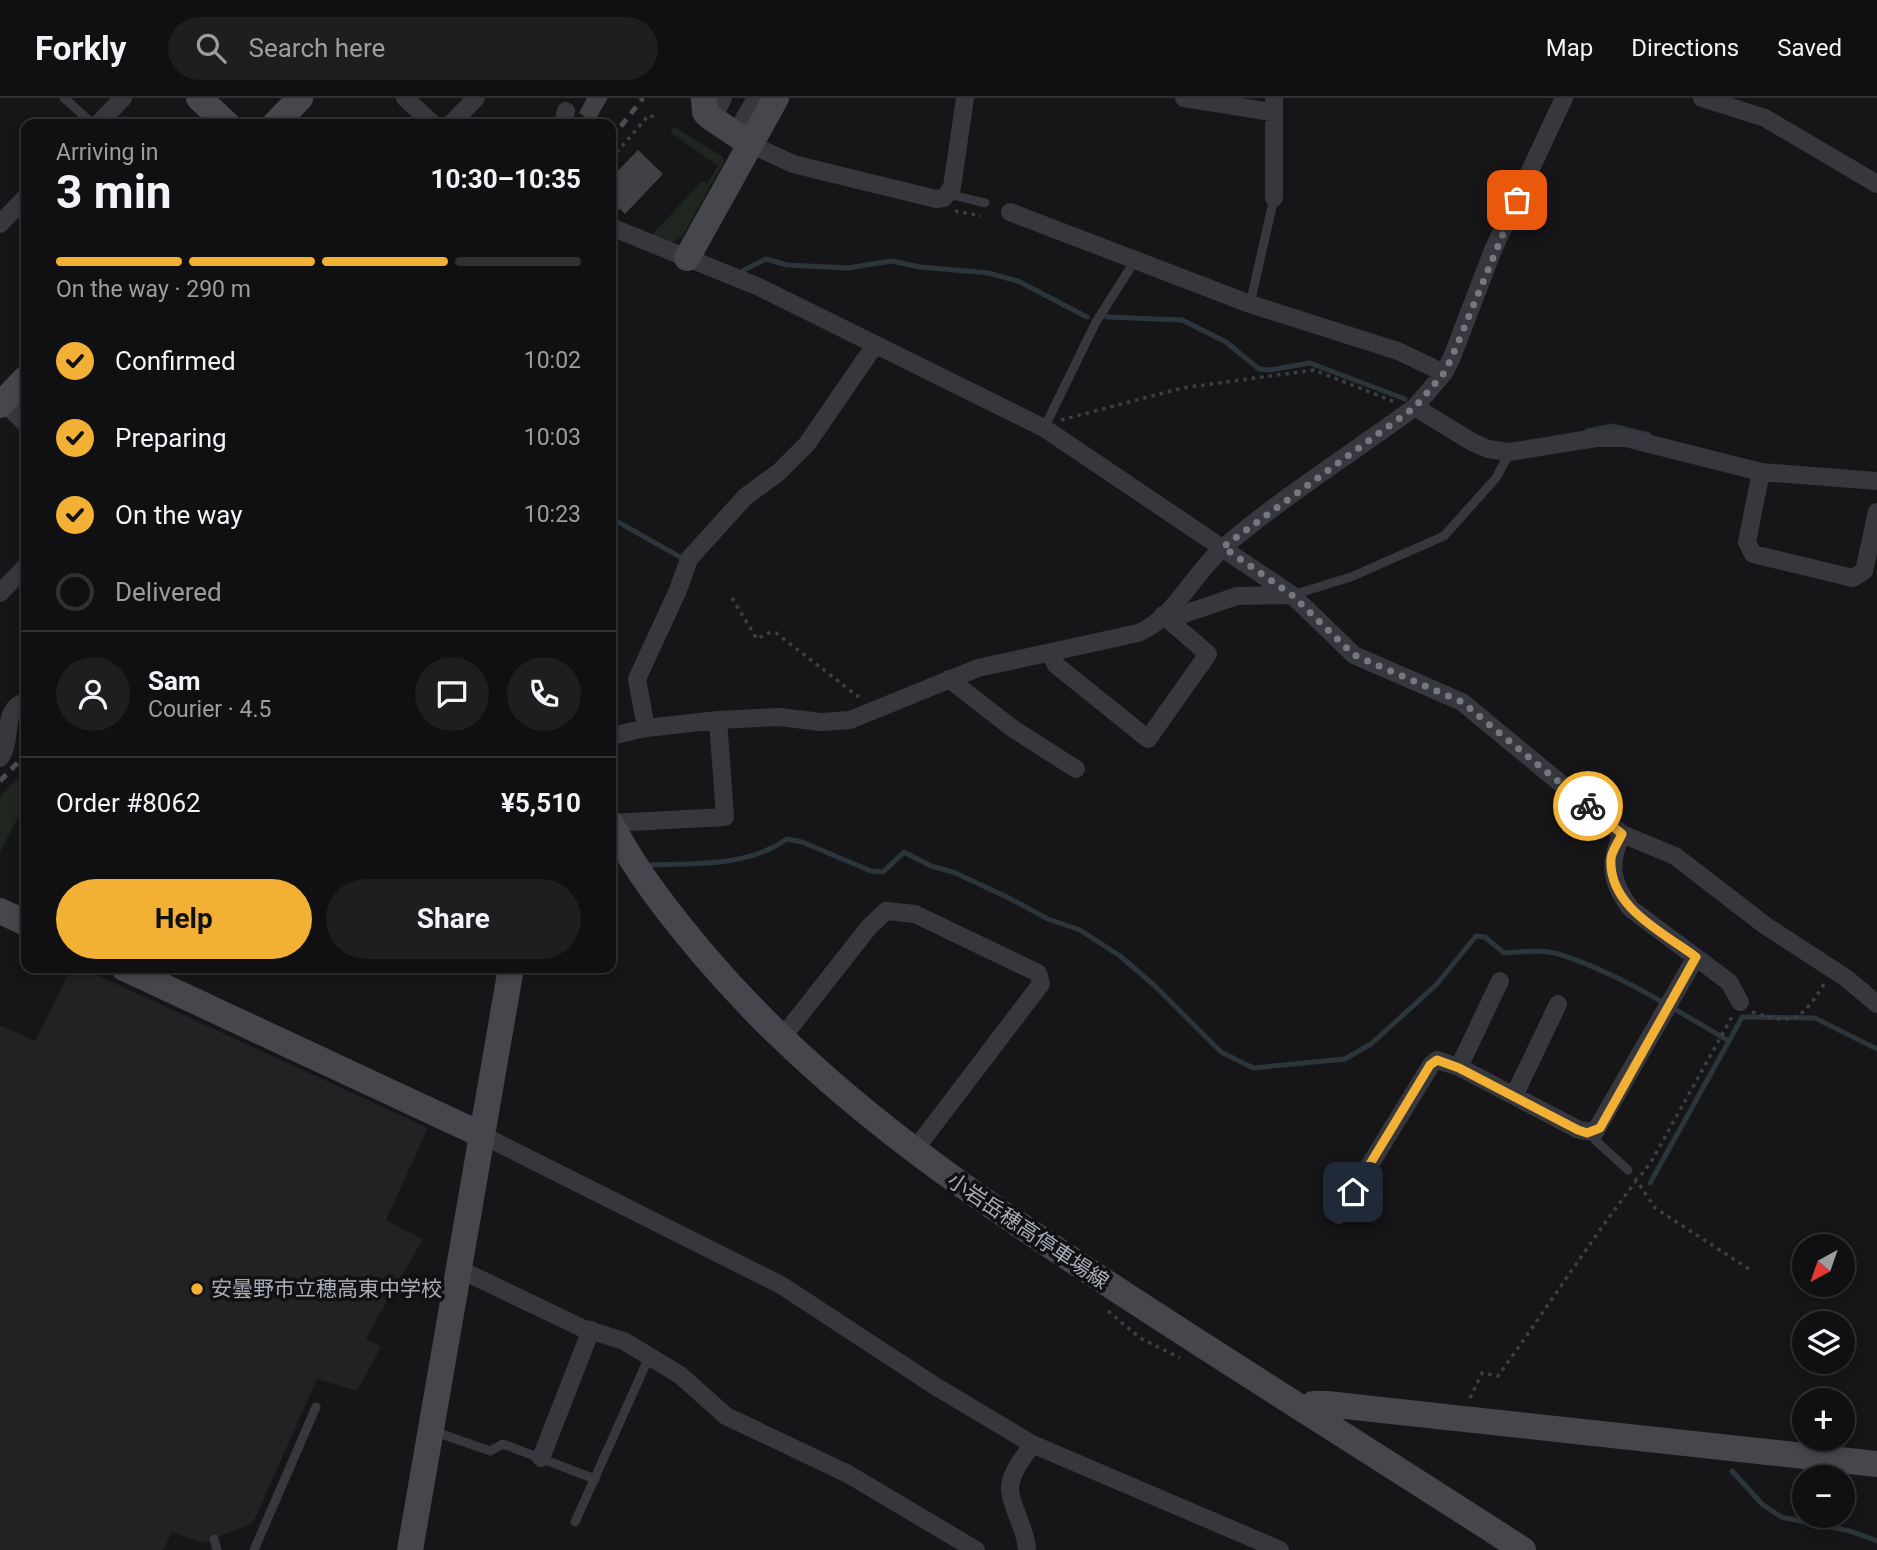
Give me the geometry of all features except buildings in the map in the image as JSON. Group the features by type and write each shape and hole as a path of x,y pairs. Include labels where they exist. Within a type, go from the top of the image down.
{"street":[{"path":"103,119 123,98"},
{"path":"199,98 222,119"},
{"path":"280,119 300,98"},
{"path":"405,98 428,119"},
{"path":"456,119 476,98"},
{"path":"704,98 705,112 710,117 750,144 793,164 936,199 948,194 952,187 965,98"},
{"path":"715,98 718,108 723,98"},
{"path":"756,98 741,124 753,122 766,98"},
{"path":"687,258 776,98"},
{"path":"1184,98 1273,105 1274,198"},
{"path":"616,735 646,728 718,720 779,717 836,722 876,710 948,679 1005,661 1050,654 1150,628 1223,547 1415,407 1444,373 1493,250 1564,98"},
{"path":"1702,98 1765,118 1877,184"},
{"path":"0,224 21,202"},
{"path":"1010,212 1250,304 1367,340 1444,373"},
{"path":"616,229 759,287 1044,426 1292,595 1354,655 1462,702 1622,834 1675,856 1766,926 1833,970 1877,1004"},
{"path":"646,728 637,679 689,559 745,498 779,472 807,444 876,345"},
{"path":"21,383 1,402 21,420"},
{"path":"1415,407 1472,442 1510,452 1596,438 1626,438 1760,472 1877,481"},
{"path":"1760,472 1747,542 1753,554 1853,578 1864,571 1877,512"},
{"path":"0,593 21,571"},
{"path":"1163,615 1181,615 1237,596 1292,595"},
{"path":"1050,654 1056,665 1148,739 1208,654 1163,615"},
{"path":"948,679 1012,728 1076,769"},
{"path":"0,758 6,749 5,716 10,708 21,704"},
{"path":"616,824 725,817 718,720"},
{"name":"小岩岳穂高停車場線","path":"616,833 635,869 664,907 750,1008 781,1039 913,1152 1049,1246 1523,1550"},
{"path":"1622,834 1611,859 1619,894 1631,909 1729,982 1740,1007"},
{"path":"0,911 21,921"},
{"path":"781,1039 886,911 915,915 1038,973 1041,984 913,1152"},
{"path":"1339,1215 1430,1065 1437,1060 1446,1061 1578,1130 1595,1132 1696,957"},
{"path":"135,973 482,1135 573,1184 781,1284 935,1387 1032,1444 1280,1550"},
{"path":"410,1550 510,973"},
{"path":"1459,1068 1500,981"},
{"path":"1514,1096 1558,1004"},
{"path":"459,1269 591,1330 625,1341 703,1392 726,1416 848,1474 976,1550"},
{"path":"541,1458 591,1330"},
{"path":"1305,1411 1313,1404 1327,1404 1877,1464"},
{"path":"1027,1550 1023,1526 1010,1489 1014,1475 1032,1444"}],"lane":[{"path":"64,98 87,119"},
{"path":"948,194 985,203"},
{"path":"1250,304 1274,198"},
{"path":"1044,426 1096,322 1135,262"},
{"path":"1292,595 1351,577 1444,536 1496,478 1510,452"},
{"path":"1595,1132 1595,1140 1628,1170"},
{"path":"575,1522 650,1355"},
{"path":"254,1550 316,1408"},
{"path":"431,1430 490,1451 503,1444 595,1479"},
{"path":"214,1539 218,1550"}],"path":[{"path":"616,153 649,115 654,117"},
{"path":"1044,426 1182,388 1314,370 1415,407"},
{"path":"732,598 757,639 768,633 776,633 876,710"},
{"path":"1464,1420 1464,1408 1482,1373 1498,1376 1573,1272 1585,1248 1651,1163 1740,1007 1775,1020 1791,1020 1809,1009 1833,970"},
{"path":"1628,1170 1637,1179 1655,1208 1749,1269"}],"shaded area":[{"path":"674,127 722,156 724,162 682,237 672,242 652,235 702,181 707,184 718,166 670,132"},
{"path":"21,775 21,815 0,852 0,797"},
{"name":"安曇野市立穂高東中学校","path":"69,973 93,973 428,1128 386,1220 423,1239 366,1338 381,1347 357,1391 317,1379 253,1523 203,1543 172,1532 163,1550 0,1550 0,1025 35,1041"}],"waterway":[{"path":"744,270 766,259 787,265 848,268 892,261 920,267 988,273 1018,281 1087,317"},
{"path":"1107,317 1182,320 1226,342 1259,369 1270,370 1310,363 1405,399"},
{"path":"1587,431 1612,426 1649,435"},
{"path":"616,521 680,557"},
{"path":"650,865 738,859 755,855 787,839 802,842 871,871 883,872 904,852 1009,898 1048,919 1080,930 1120,956 1154,985 1221,1052 1253,1068 1345,1059 1371,1044 1436,985 1476,936 1485,937 1504,953 1532,951 1559,954 1603,971 1729,1041 1742,1017 1815,1018 1877,1049"},
{"path":"1650,1183 1729,1041"},
{"path":"1732,1471 1762,1504 1781,1517 1850,1531 1877,1541"}],"railway":[{"path":"616,133 643,98"},
{"path":"0,781 21,759"}],"way so far":[{"path":"1517,200 1493,250 1444,373 1415,407 1223,547 1292,595 1354,655 1462,702 1588,806"}],"place":[{"name":"安曇野市立穂高東中学校","path":"197,1289"}],"route":[{"path":"1353,1192 1430,1065 1437,1060 1446,1061 1578,1130 1587,1133 1600,1128 1696,957 1631,909 1619,894 1611,859 1622,834 1588,806"}]}
